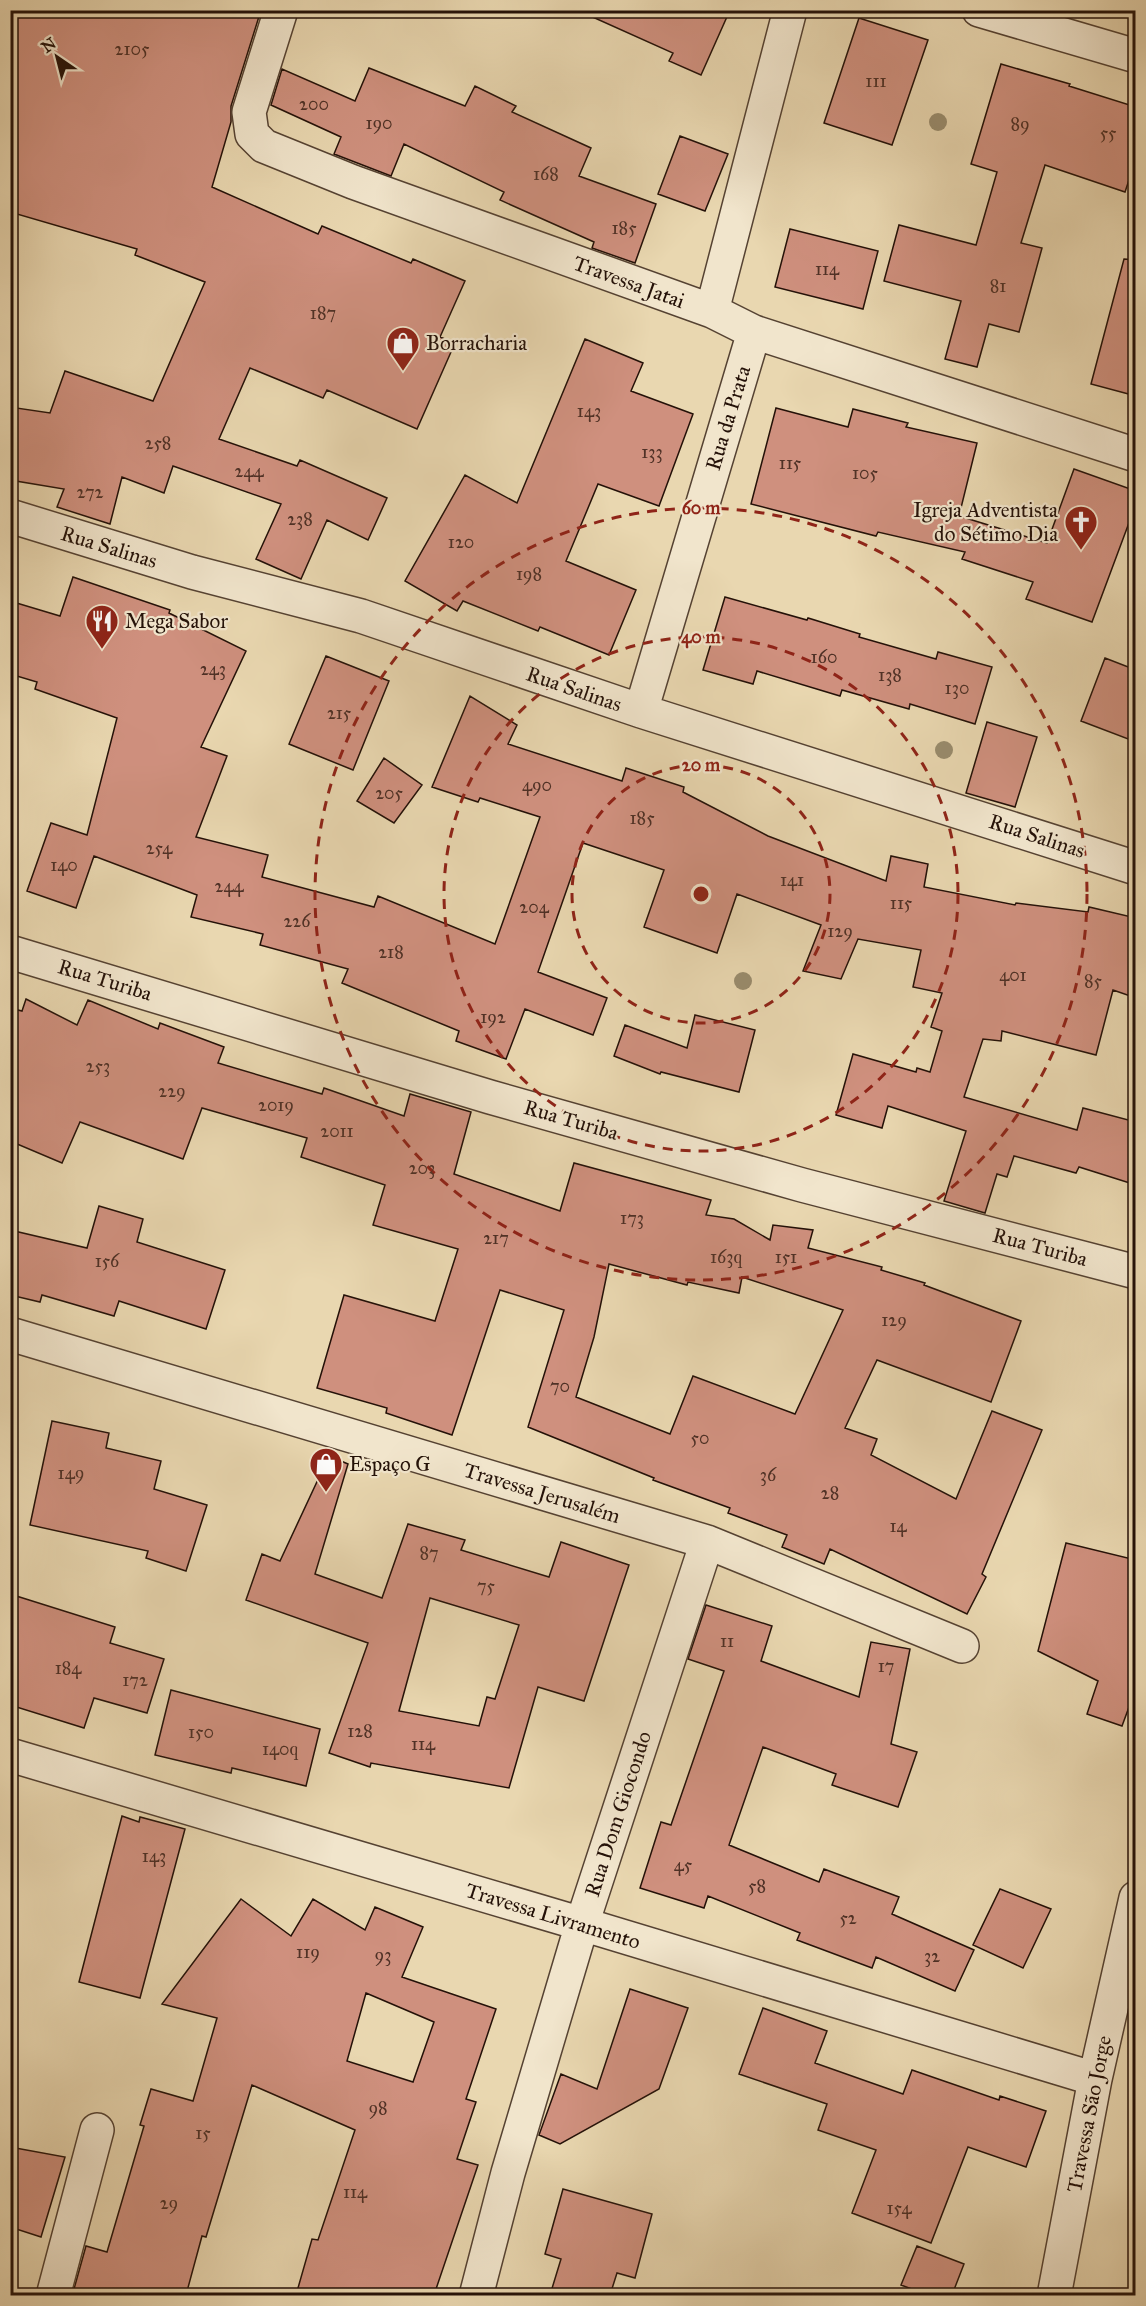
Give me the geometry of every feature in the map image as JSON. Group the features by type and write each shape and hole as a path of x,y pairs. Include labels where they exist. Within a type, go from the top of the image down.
{"street":[{"name":"Travessa Jatai","path":"281,10 249,112 252,134 264,146 353,182 712,311 754,332 1136,455"},
{"path":"712,311 790,10"},
{"path":"979,10 1136,57"},
{"name":"Rua da Prata","path":"641,711 754,332"},
{"name":"Rua Salinas","path":"10,516 192,572 361,615 641,711 1136,868"},
{"name":"Rua Turiba","path":"10,951 490,1097 802,1185 1136,1272"},
{"name":"Travessa Jerusalém","path":"10,1334 707,1542 962,1646"},
{"name":"Rua Dom Giocondo","path":"476,2295 508,2173 582,1924 707,1542"},
{"name":"Travessa Livramento","path":"10,1755 1095,2079"},
{"name":"Travessa São Jorge","path":"1054,2295 1095,2079 1136,1898"},
{"path":"53,2295 97,2130"}],"building":[{"path":"10,10 261,10 231,106 231,122 212,187 318,234 322,226 411,263 413,259 465,281 440,337 455,343 417,429 327,390 323,398 250,368 219,439 297,466 300,460 387,498 368,540 327,520 301,579 256,559 281,504 173,466 164,493 122,477 110,524 57,507 64,489 10,480 10,407 50,413 65,371 153,401 205,282 135,255 137,249 10,212"},
{"path":"577,10 730,10 701,75 669,61 673,53"},
{"path":"859,18 928,40 892,145 824,123"},
{"path":"1001,64 1070,84 1069,86 1136,107 1136,159 1125,192 1045,165 1021,243 1042,248 1019,332 989,324 977,367 945,359 961,301 884,281 899,225 976,245 997,172 971,164"},
{"path":"369,68 465,106 475,86 516,106 512,112 591,148 579,176 656,204 635,263 592,248 594,242 500,200 504,192 404,144 391,176 334,154 341,137 271,105 282,69 355,101"},
{"path":"680,136 728,154 705,211 658,194"},
{"path":"790,229 878,251 863,309 775,287"},
{"path":"1124,259 1136,260 1136,396 1091,384"},
{"path":"585,339 643,363 631,391 693,414 659,506 598,484 566,561 636,590 609,655 540,627 538,631 463,601 457,611 405,581 465,475 517,503"},
{"path":"776,408 848,427 853,409 908,423 906,427 977,443 959,516 1047,543 1074,469 1136,491 1136,504 1092,622 1026,599 1033,582 962,559 965,552 878,532 876,536 751,504"},
{"path":"73,577 170,610 169,613 246,651 201,747 227,756 196,837 268,855 262,877 374,907 378,896 495,944 540,817 480,798 478,802 432,787 470,696 517,725 508,744 622,781 626,768 684,787 683,792 768,836 886,881 891,856 928,864 924,887 1015,905 1016,903 1088,912 1089,907 1136,918 1136,998 1113,990 1096,1055 1002,1031 1001,1041 983,1039 964,1097 1077,1130 1083,1108 1136,1122 1136,1185 1079,1167 1076,1173 1014,1156 1007,1177 997,1174 985,1213 944,1201 966,1131 888,1106 882,1128 836,1115 853,1054 916,1072 917,1068 930,1072 942,1031 931,1027 942,993 913,987 921,950 858,939 841,979 803,971 821,925 737,894 717,953 644,927 664,870 583,843 538,972 607,998 593,1035 525,1009 506,1059 456,1041 459,1031 342,983 348,969 260,945 263,934 191,917 197,895 94,856 76,908 27,891 51,823 87,835 117,718 35,689 37,682 10,674 10,601 60,616"},
{"path":"725,597 807,620 808,618 860,634 859,637 936,659 938,652 992,667 975,724 910,704 909,709 842,690 840,696 757,671 753,684 703,670"},
{"path":"326,656 389,681 353,770 289,744"},
{"path":"1105,658 1136,670 1136,742 1081,721"},
{"path":"987,722 1037,737 1015,807 966,793"},
{"path":"384,758 422,785 394,823 357,801"},
{"path":"26,999 77,1025 88,1000 158,1029 160,1023 224,1047 218,1063 322,1094 324,1088 404,1116 410,1094 471,1112 454,1174 560,1211 574,1163 711,1200 706,1215 734,1219 770,1240 773,1225 813,1230 808,1248 882,1267 881,1270 925,1283 924,1285 1021,1321 991,1402 877,1360 845,1428 877,1439 871,1455 956,1499 992,1411 1042,1430 982,1574 986,1577 967,1614 830,1549 824,1564 782,1547 787,1535 728,1513 730,1508 653,1480 654,1478 528,1427 564,1310 500,1290 452,1435 386,1413 387,1408 317,1388 344,1295 435,1321 458,1249 373,1225 385,1185 301,1157 307,1138 202,1108 183,1159 80,1122 62,1163 10,1141 10,1008 22,1011","holes":["609,1264 687,1285 688,1282 739,1293 742,1277 843,1310 795,1414 693,1376 670,1434 576,1397 594,1337"]},
{"path":"695,1015 755,1030 739,1092 661,1072 660,1074 614,1056 625,1025 687,1048"},
{"path":"99,1206 143,1219 137,1242 225,1270 206,1329 119,1301 114,1316 42,1295 40,1302 10,1295 10,1230 87,1248"},
{"path":"52,1421 109,1433 106,1448 161,1461 154,1489 207,1505 186,1571 146,1558 148,1551 30,1525"},
{"path":"329,1456 348,1464 315,1574 382,1598 408,1524 465,1540 461,1550 549,1577 561,1542 629,1565 584,1701 538,1687 509,1788 371,1763 370,1767 329,1753 368,1643 246,1600 262,1554 280,1561","holes":["430,1598 519,1625 495,1699 487,1697 479,1726 399,1711"]},
{"path":"1066,1543 1136,1560 1136,1688 1122,1726 1087,1714 1098,1681 1038,1651"},
{"path":"10,1594 115,1627 110,1643 164,1659 147,1713 94,1698 84,1728 10,1705"},
{"path":"706,1605 772,1626 761,1661 859,1697 871,1642 910,1649 891,1744 917,1752 898,1807 832,1785 836,1774 763,1747 729,1845 819,1882 824,1869 899,1897 892,1914 974,1950 955,1991 876,1957 872,1968 797,1940 800,1933 708,1896 704,1908 640,1888 661,1822 671,1825 724,1671 688,1659"},
{"path":"171,1690 320,1729 306,1786 232,1768 231,1773 155,1755"},
{"path":"122,1816 139,1822 140,1817 185,1829 140,1998 79,1982"},
{"path":"1000,1889 1051,1909 1023,1968 973,1945"},
{"path":"241,1899 291,1936 313,1899 365,1930 375,1907 423,1927 402,1977 496,2009 466,2099 476,2102 457,2159 478,2165 434,2295 296,2295 312,2239 318,2240 355,2130 252,2085 206,2237 202,2236 186,2295 100,2295 74,2289 86,2246 107,2252 144,2126 140,2125 151,2089 193,2101 217,2018 162,2004","holes":["366,1993 434,2022 413,2082 347,2061"]},
{"path":"630,1989 688,2008 659,2089 560,2144 539,2135 561,2074 597,2089"},
{"path":"763,2008 827,2031 815,2063 903,2094 912,2070 999,2100 1000,2096 1046,2111 1026,2167 968,2147 931,2243 852,2213 876,2150 818,2130 827,2104 739,2074"},
{"path":"10,2147 65,2157 41,2237 10,2227"},
{"path":"563,2189 652,2214 635,2278 617,2273 610,2295 550,2295 561,2259 545,2254"},
{"path":"917,2246 964,2264 952,2295 928,2295 901,2285"}],"place":[{"name":"Borracharia","path":"403,372"},
{"name":"Igreja Adventista do Sétimo Dia","path":"1081,551"},
{"name":"Mega Sabor","path":"102,650"},
{"name":"Espaço G","path":"326,1493"}]}
